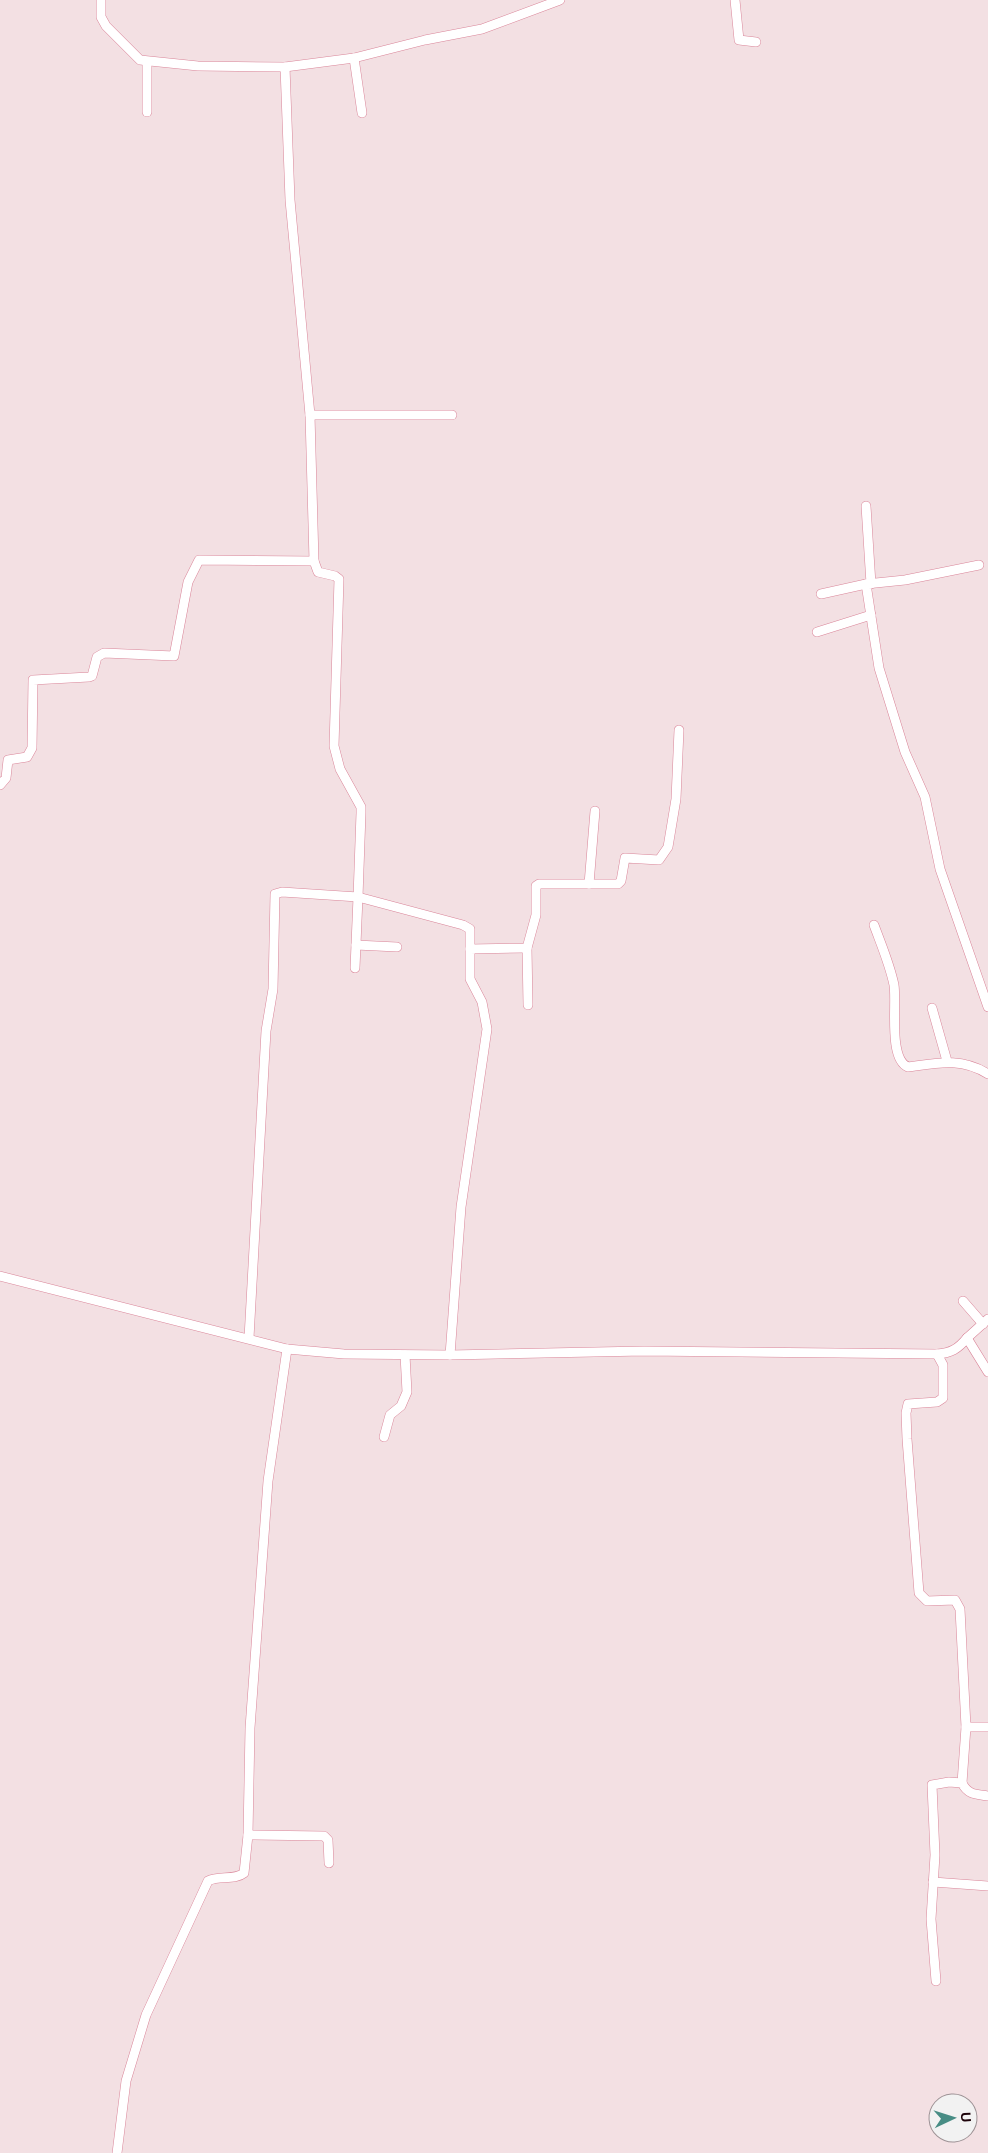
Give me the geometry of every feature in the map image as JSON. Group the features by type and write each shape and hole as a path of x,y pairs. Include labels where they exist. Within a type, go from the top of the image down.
{"street":[{"path":"101,0 101,17 106,26 134,56 147,62 198,66 285,67 354,58 425,40 482,29 560,0"},
{"path":"735,0 739,40 756,42"},
{"path":"354,58 362,113"},
{"path":"147,62 147,112"},
{"path":"285,67 290,200 310,415 314,561 318,572 335,576 339,579 334,746 340,769 361,807 356,968"},
{"path":"310,415 452,415"},
{"path":"866,506 868,584 879,668 905,752 925,797 940,869 988,1007"},
{"path":"0,784 6,778 8,760 27,757 32,748 33,680 92,676 97,656 104,654 174,656 188,582 199,560 314,561"},
{"path":"821,594 979,565"},
{"path":"817,632 871,615"},
{"path":"528,1005 527,948 536,915 536,886 542,883 618,884 621,882 625,858 657,860 668,846 676,800 679,730"},
{"path":"589,884 595,811"},
{"path":"250,1338 266,1031 273,989 275,894 282,892 358,897 463,925 470,929 470,978 482,1002 487,1029 461,1207 450,1355"},
{"path":"874,925 893,984 894,1026 898,1058 908,1067 947,1062 979,1068 988,1074"},
{"path":"356,945 397,947"},
{"path":"470,949 527,948"},
{"path":"932,1008 947,1062"},
{"path":"0,1276 250,1338 287,1349 344,1354 450,1355 644,1351 950,1353 960,1347 985,1322 963,1301"},
{"path":"967,1338 988,1372"},
{"path":"117,2153 126,2081 146,2015 160,1981 198,1907 208,1881 219,1877 236,1877 244,1873 248,1835 248,1751 268,1481 287,1349"},
{"path":"937,1354 944,1369 942,1400 937,1402 910,1403 906,1408 917,1588 921,1596 928,1601 955,1600 959,1603 966,1727 962,1784 966,1791 971,1794 988,1796"},
{"path":"384,1437 390,1415 400,1406 407,1392 405,1355"},
{"path":"966,1727 988,1726"},
{"path":"936,1981 931,1920 936,1856 932,1785 934,1783 962,1784"},
{"path":"248,1835 324,1836 328,1840 329,1863"},
{"path":"933,1882 988,1886"}]}
